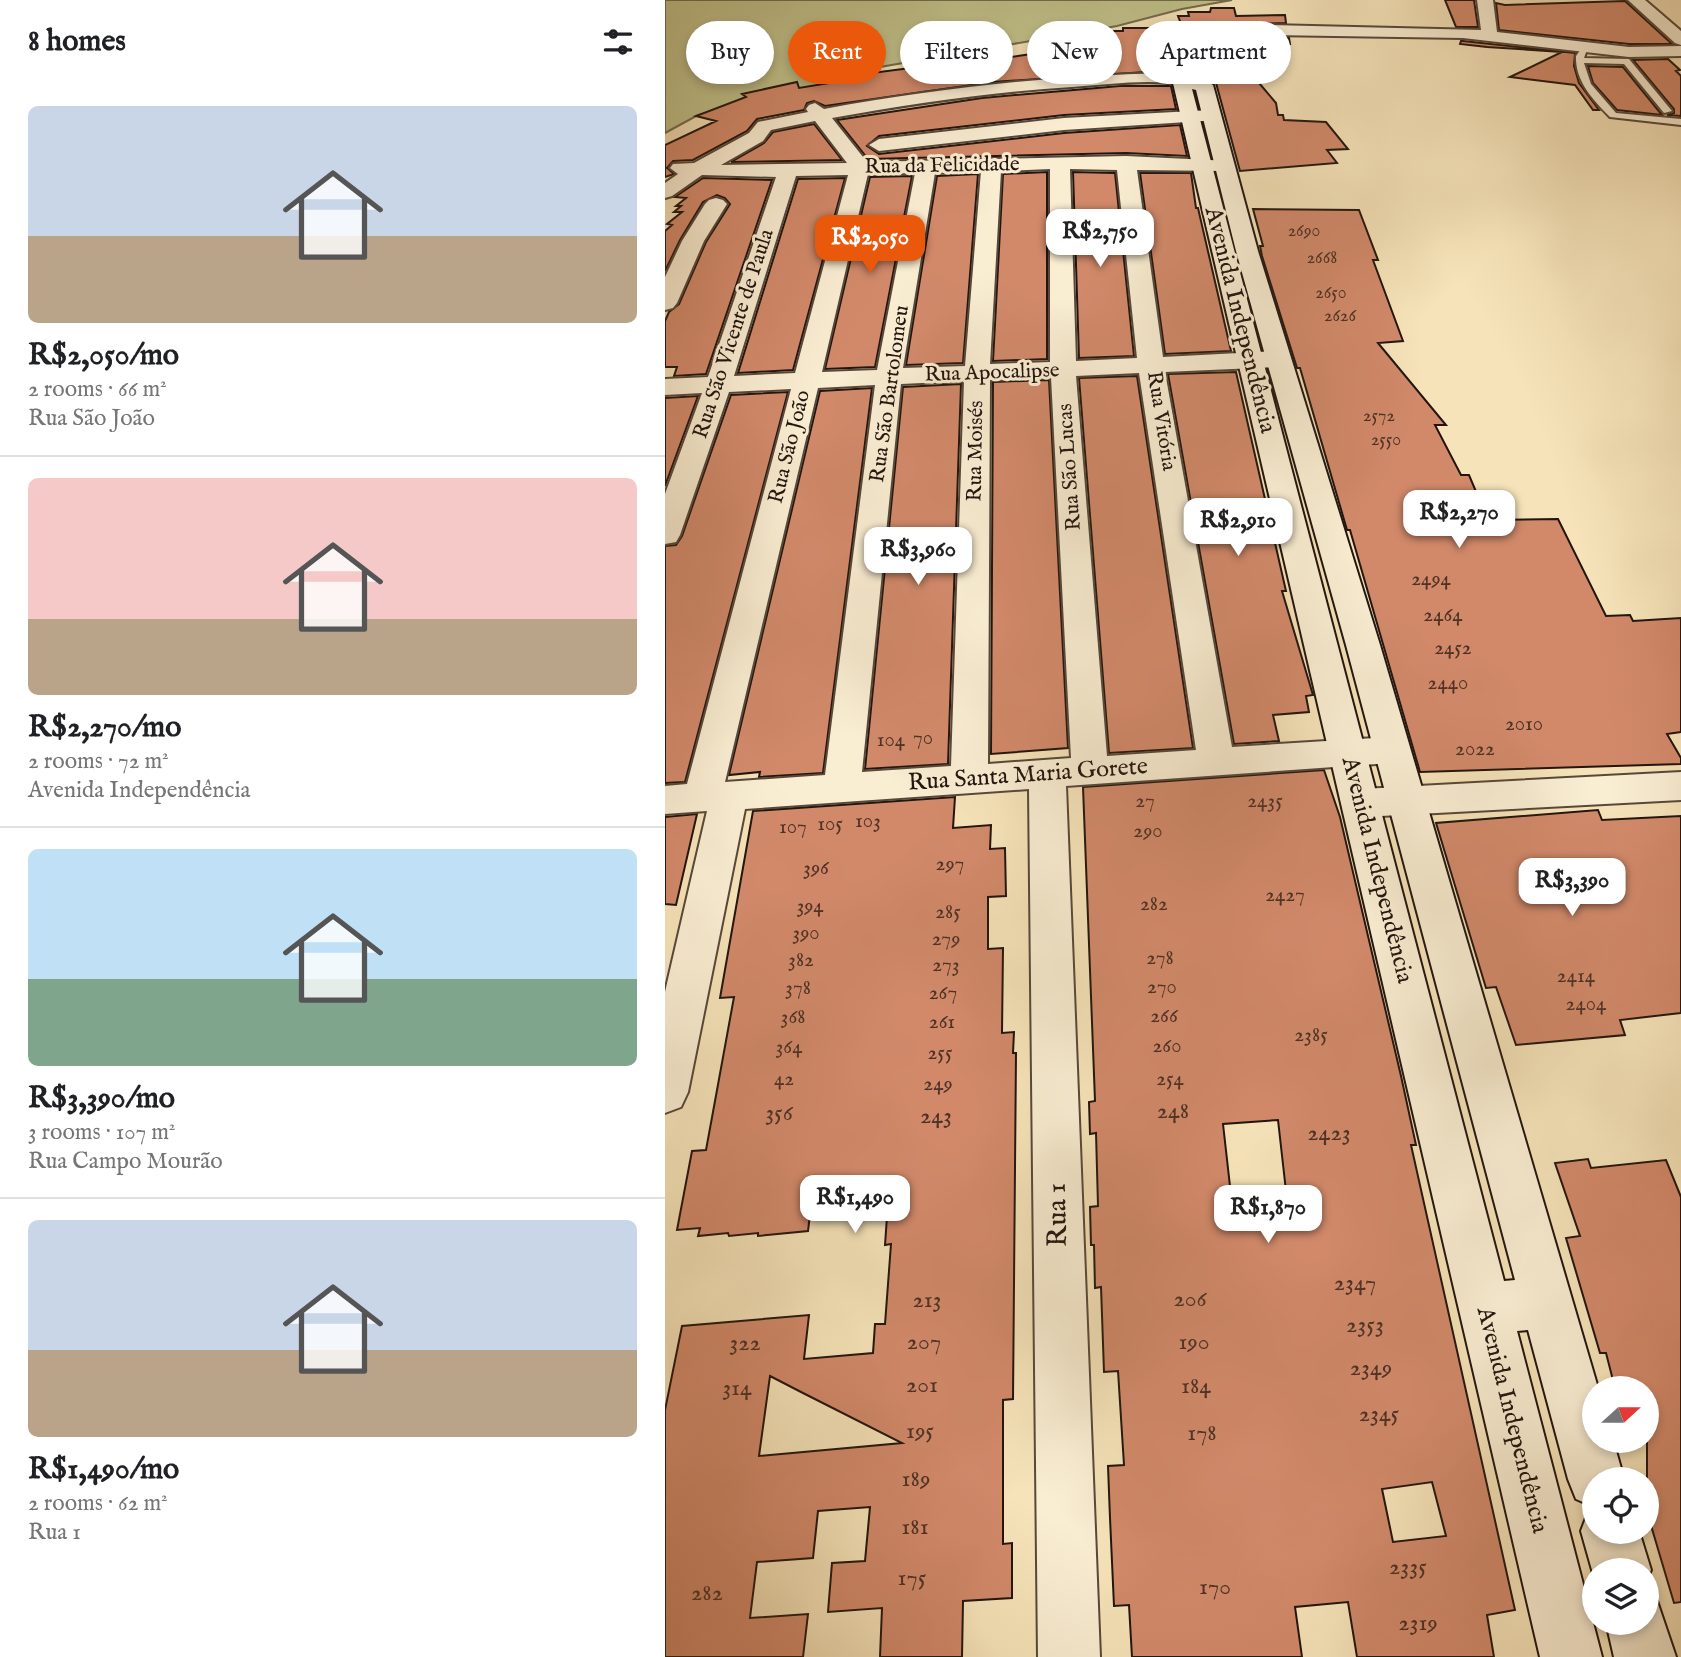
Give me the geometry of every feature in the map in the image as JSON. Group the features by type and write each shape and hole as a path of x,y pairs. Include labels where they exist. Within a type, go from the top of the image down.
{"street":[{"path":"1485,0 1489,34 1582,53 1681,51"},
{"path":"1638,2 1667,3"},
{"path":"1638,2 1674,28 1681,40"},
{"name":"Avenida Independência","path":"1291,30 1489,34"},
{"path":"665,192 681,172 765,126 817,112 971,86 1136,76"},
{"name":"Avenida Independência","path":"1181,84 1201,117 1234,247 1249,360 1347,752 1384,801 1547,1302 1593,1467"},
{"path":"817,112 853,158 1064,124 1201,117"},
{"name":"Rua da Felicidade","path":"681,172 788,171 853,158 926,167 1126,162 1213,165"},
{"name":"Rua São João","path":"665,1092 716,797 853,158"},
{"name":"Rua Vitória","path":"1126,162 1151,366 1216,761"},
{"name":"Rua São Lucas","path":"1060,163 1069,772"},
{"name":"Rua Moisés","path":"969,778 977,374 991,166"},
{"name":"Rua São Bartolomeu","path":"842,789 889,377 926,167"},
{"name":"Rua São Vicente de Paula","path":"665,535 718,385 788,171"},
{"path":"665,303 684,241 716,204"},
{"name":"Avenida Independência","path":"1234,247 1278,359 1328,523 1391,750 1384,801 1485,1309 1571,1657"},
{"name":"Rua Apocalipse","path":"665,387 1278,359"},
{"path":"1291,525 1328,523"},
{"name":"Rua Santa Maria Gorete","path":"665,800 1391,750"},
{"name":"Rua 1","path":"1069,772 1069,1657"},
{"path":"1384,801 1681,786"},
{"path":"1485,1309 1547,1302"},
{"path":"1640,1635 1646,1657"}],"lane":[{"path":"1667,111 1626,61 1582,53 1587,83 1613,115 1681,122"}],"green space":[{"path":"665,0 1232,0 1182,9 1122,25 1122,21 1027,21 1027,42 1013,44 1013,21 900,21 900,64 886,66 886,21 788,21 788,84 833,84 802,95 698,115 665,133"}],"building":[{"path":"1445,0 1474,0 1478,27 1456,27"},
{"path":"1625,1 1672,44 1629,44 1499,30 1496,3 1505,5"},
{"path":"1211,8 1234,8 1236,16 1285,15 1286,21 1180,21 1178,16 1189,16 1188,12 1210,12"},
{"path":"1123,28 1136,28 1136,73 1122,74"},
{"path":"1461,41 1575,53 1574,66 1579,83 1599,110 1593,110 1575,85 1510,77 1562,52 1460,44"},
{"path":"1027,55 1027,80 1013,81 1013,57"},
{"path":"1668,59 1680,70 1676,71 1681,76 1681,116 1667,115 1674,113 1674,109 1633,60"},
{"path":"1588,66 1623,67 1662,115 1617,110 1593,83"},
{"path":"900,69 900,84 979,84 825,106 814,101 807,103 804,110 757,119 747,131 693,160 673,161 667,168 674,174 665,177 665,145 716,121 696,116 746,97 742,94 788,84 798,84 799,88 823,84 886,84 886,71"},
{"path":"1216,84 1260,84 1276,103 1278,115 1283,115 1284,120 1326,122 1348,149 1327,150 1337,163 1240,171"},
{"path":"1120,86 1171,86 1176,109 1064,115 879,136 867,146 879,154 1064,133 1180,125 1187,156 1126,153 868,159 837,120 982,98"},
{"path":"814,124 842,160 731,162 764,143 773,132"},
{"path":"1047,172 1047,359 993,361 1003,174"},
{"path":"1073,172 1115,173 1134,356 1079,358"},
{"path":"1140,173 1191,173 1196,208 1231,351 1165,354"},
{"path":"978,174 963,363 906,365 937,176"},
{"path":"912,176 875,367 825,369 870,177"},
{"path":"703,178 772,180 706,374 674,376 677,367 665,367 665,321 669,312 679,304 706,242 730,204 717,195 703,202 665,271 665,231 672,225 667,224 682,212 674,212 681,206 676,206 686,198 675,197"},
{"path":"845,178 793,370 738,373 798,179"},
{"path":"1253,209 1359,210 1378,260 1373,260 1403,341 1378,343 1446,425 1435,425 1461,475 1469,475 1488,520 1558,519 1606,616 1630,615 1633,621 1681,618 1681,732 1667,734 1681,758 1681,764 1420,772 1350,530 1347,530 1300,368 1297,368 1262,256 1260,246 1263,246"},
{"path":"1236,372 1286,591 1282,591 1313,695 1306,696 1309,712 1273,715 1279,741 1234,744 1168,374"},
{"path":"1137,376 1193,748 1109,753 1079,378"},
{"path":"1049,380 1068,748 991,754 993,382"},
{"path":"961,384 948,764 865,769 903,387"},
{"path":"872,388 823,773 759,777 760,772 729,775 820,391"},
{"path":"788,392 685,782 665,783 665,546 676,545 682,536 731,395"},
{"path":"698,396 665,486 665,398"},
{"path":"1324,770 1340,817 1401,1076 1416,1145 1411,1145 1515,1610 1487,1615 1494,1657 1357,1657 1348,1602 1295,1607 1302,1657 1132,1657 1129,1605 1114,1606 1108,1466 1124,1465 1118,1371 1104,1372 1101,1287 1095,1288 1094,1245 1091,1245 1090,1207 1098,1206 1096,1133 1090,1134 1089,1102 1095,1101 1083,787","holes":["1278,1120 1286,1191 1231,1195 1223,1124","1432,1482 1446,1536 1393,1542 1382,1489"]},
{"path":"955,797 953,828 991,825 990,849 1005,848 1006,896 988,897 988,949 1003,948 1002,1033 1014,1032 1013,1053 1016,1053 1013,1399 1003,1400 1003,1544 1012,1543 1012,1598 963,1601 962,1657 880,1657 882,1608 828,1612 832,1563 865,1561 870,1507 818,1511 813,1558 757,1562 750,1618 808,1614 803,1657 665,1657 665,1410 682,1326 809,1315 804,1359 873,1353 875,1324 885,1324 891,1244 885,1245 888,1202 811,1207 808,1231 758,1236 758,1233 729,1236 728,1233 698,1236 700,1228 677,1230 692,1151 706,1150 734,997 720,998 753,811","holes":["770,1376 902,1443 759,1456"]},
{"path":"1598,810 1602,820 1681,816 1681,1013 1620,1020 1625,1035 1516,1045 1496,987 1486,988 1436,823"},
{"path":"697,814 676,905 665,904 665,817"},
{"path":"1588,1159 1591,1168 1666,1160 1681,1197 1681,1602 1674,1603 1656,1544 1659,1544 1659,1467 1647,1467 1647,1453 1659,1453 1659,1376 1612,1376 1606,1353 1600,1353 1566,1238 1580,1236 1555,1163"}]}
